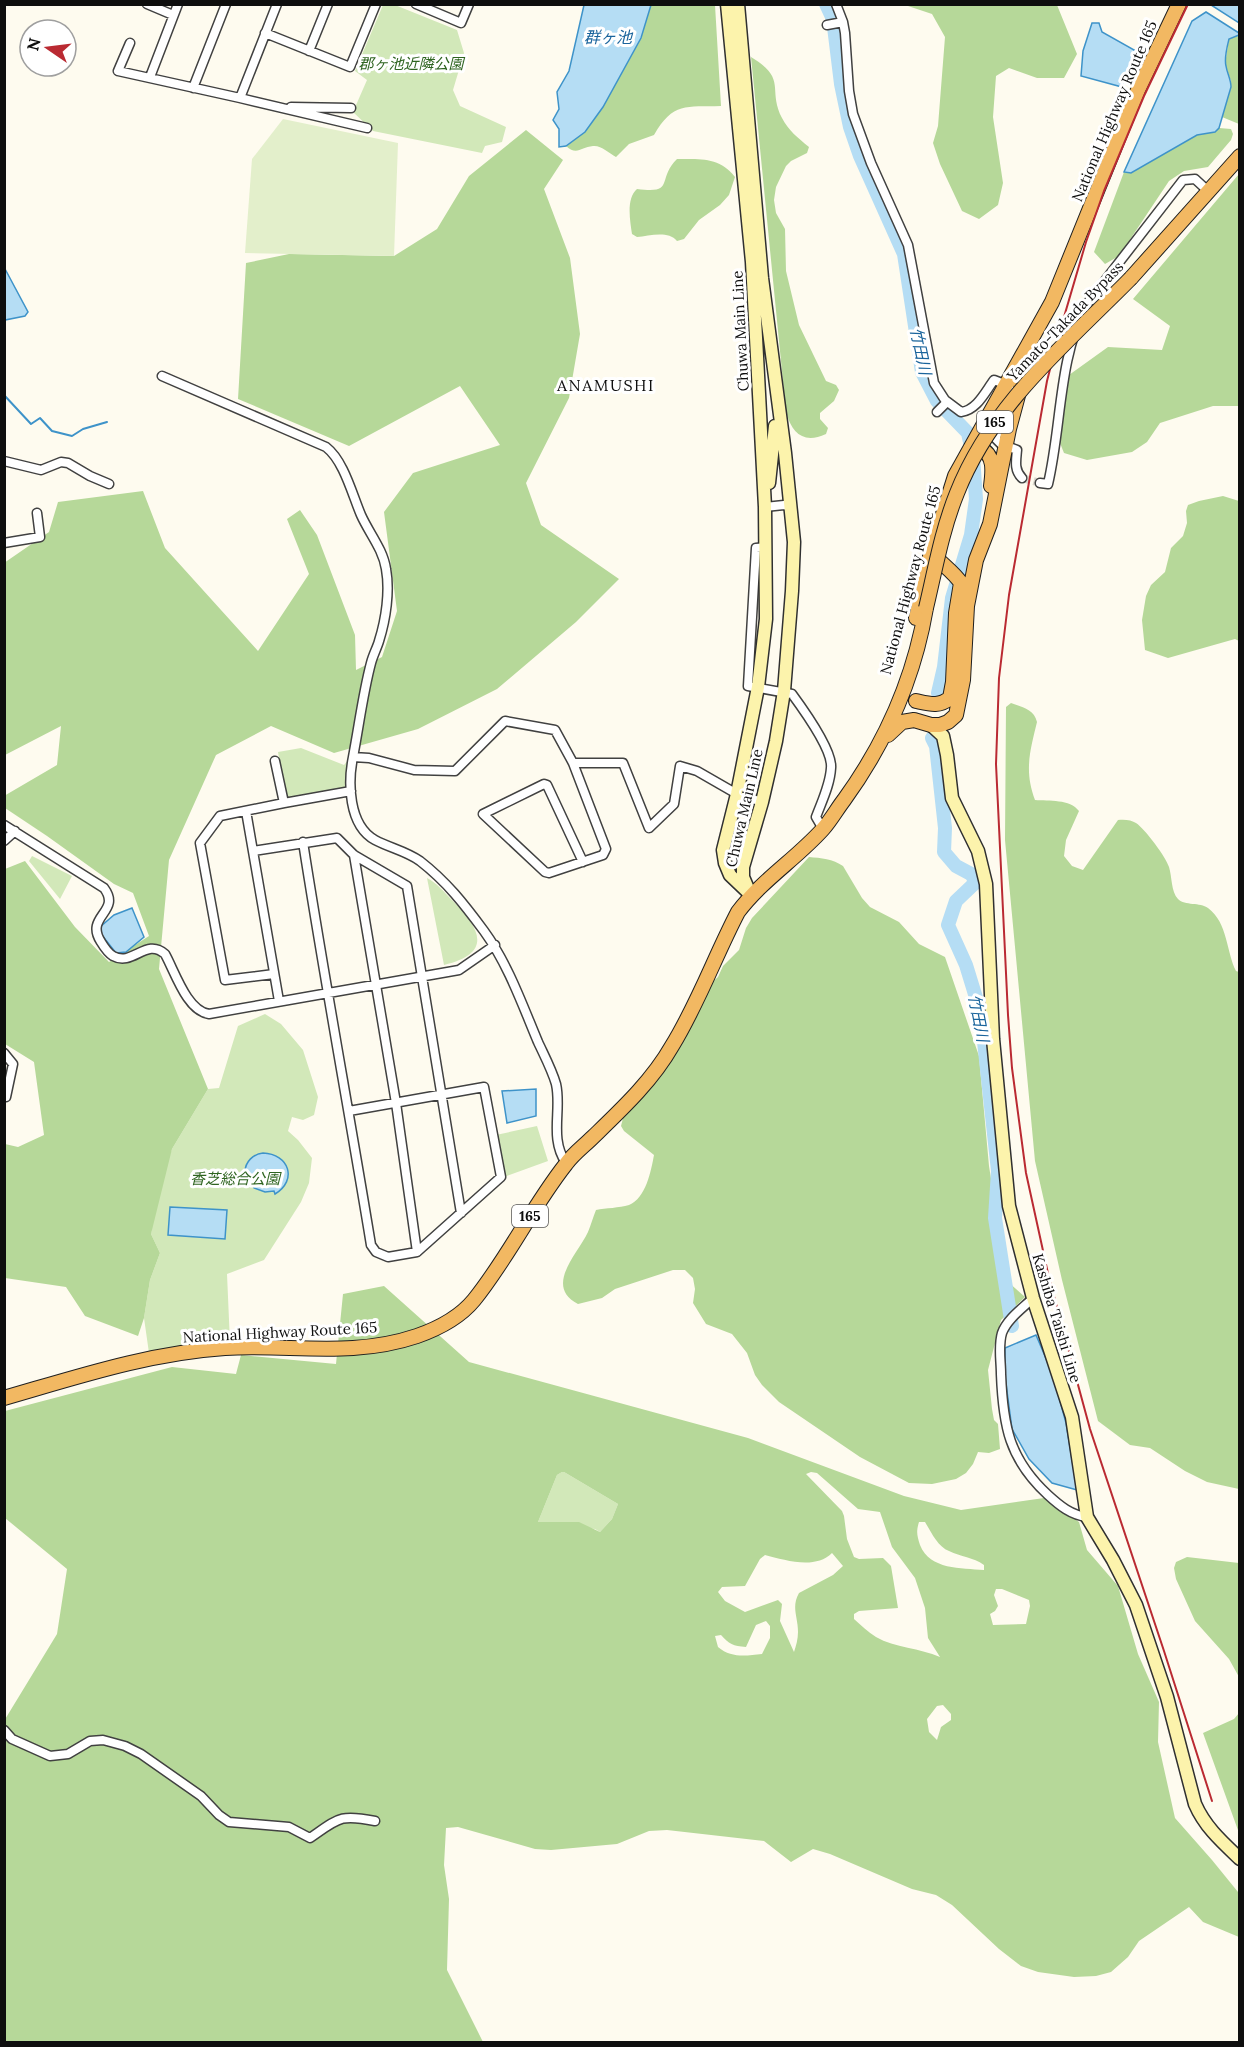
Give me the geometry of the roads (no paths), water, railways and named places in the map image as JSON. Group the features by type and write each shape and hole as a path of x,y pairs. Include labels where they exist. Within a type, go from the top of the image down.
{"highway":[{"name":"National Highway Route 165","path":"878,748 903,675 931,552 955,476 1052,302 1138,90 1179,4"},
{"name":"Yamato-Takada Bypass","path":"900,702 922,633 941,546 957,492 994,423 1009,402 1050,357 1131,278 1239,156"},
{"name":"National Highway Route 165","path":"948,722 956,715 963,680 967,606 976,560 990,524 1009,429 1023,377 1055,308 1081,232"},
{"name":"165","path":"965,457 975,448 980,448 990,455 992,462 992,484 976,560"},
{"path":"916,701 935,705 943,704 950,698 953,682 958,578 931,552"},
{"path":"900,702 914,720 931,725 948,722 920,705 916,701 912,688 921,655 922,633"},
{"name":"165","path":"878,748 900,702 898,692 903,675"},
{"name":"National Highway Route 165","path":"4,1398 126,1363 174,1354 226,1348 314,1350 364,1348 416,1336 439,1327 472,1302 566,1163 653,1074 672,1047 726,935 738,912 751,895 823,829 894,728 902,722 914,720"}],"main road":[{"name":"Chuwa Main Line","path":"727,4 752,262 765,507 766,619 758,687 737,794 723,850 730,875 751,895"},
{"name":"Chuwa Main Line","path":"738,4 762,278 794,542 784,692 762,802 742,867 743,877 751,895"},
{"path":"765,507 769,501 778,404"},
{"name":"Kashiba Taishi Line","path":"947,755 951,740 948,722"},
{"name":"Kashiba Taishi Line","path":"931,725 943,736 952,798 978,851 986,884 993,1038 1009,1206 1033,1298 1072,1417 1088,1517 1136,1605 1167,1697 1195,1804 1201,1818 1239,1859"}],"street":[{"path":"147,4 173,15"},
{"path":"150,77 178,4"},
{"path":"193,88 226,4"},
{"path":"240,98 277,4"},
{"path":"309,51 328,4"},
{"path":"265,33 350,68 376,4"},
{"path":"420,5 461,22 469,4"},
{"path":"836,4 843,22 854,114 860,137 908,245 932,373 938,391 947,402 961,412 969,411 974,407 994,380 1007,385 1011,396 997,430 996,439 1001,444 1017,450 1016,467 1022,478"},
{"path":"827,25 843,22"},
{"path":"130,43 118,71 367,128"},
{"path":"274,106 351,108"},
{"path":"1040,483 1048,484 1054,459 1066,356 1077,323 1086,305 1183,180 1195,179 1208,191"},
{"path":"162,376 326,447 337,460 361,516 381,552 386,568 387,586 380,639 371,663 350,772 356,818 373,840 408,853 443,880 461,899 495,945 518,992 556,1084 559,1153 566,1163"},
{"path":"937,412 947,402"},
{"path":"4,461 41,470 61,462 68,463 109,484"},
{"path":"765,507 784,505 790,507"},
{"path":"4,543 40,537 37,513"},
{"path":"758,687 792,694 807,714 824,744 832,765 827,788 816,817 823,829"},
{"path":"353,757 369,758 414,770 455,771 505,721 555,730 573,764 606,849 603,855 583,862 549,873 545,872 483,814 544,784 547,785 583,862"},
{"path":"275,761 284,803"},
{"path":"573,764 623,763 649,828 674,804 680,766 698,771 737,794 762,802"},
{"path":"274,974 225,980 200,843 220,816 351,791"},
{"path":"246,811 279,1001"},
{"path":"4,825 104,888 110,899 109,907 100,917 95,928 96,934 108,953 120,959 131,957 147,948 161,950 196,1010 209,1014 459,970 495,945"},
{"path":"4,841 15,831"},
{"path":"253,851 337,838 354,855 407,886 461,1213"},
{"path":"303,842 371,1245 376,1252 388,1257 417,1252 501,1177 484,1087 349,1111"},
{"path":"354,855 396,1103 417,1252"},
{"path":"4,1053 13,1064 5,1097 12,1104"},
{"path":"1033,1298 1003,1330 1000,1342 1005,1418 1014,1453 1031,1480 1058,1505 1075,1515 1088,1517"},
{"path":"4,1730 12,1739 50,1756 68,1754 90,1741 103,1740 125,1746 141,1754 201,1796 229,1822 288,1827 310,1838 337,1820 351,1816 375,1821"}],"water":[{"name":"群ヶ池","path":"584,5 651,5 641,38 603,107 585,132 566,146 559,147 559,129 553,120 559,109 557,92 569,71"},
{"path":"1211,5 1239,5 1239,23"},
{"path":"1206,12 1239,33 1229,39 1225,63 1231,87 1219,128 1215,132 1197,135 1131,173 1124,172 1192,21"},
{"path":"1092,23 1099,23 1102,32 1136,51 1122,87 1081,76 1083,51"},
{"path":"4,267 28,312 25,316 5,320"},
{"path":"132,908 144,937 126,952 116,953 101,934 100,927 114,915"},
{"path":"536,1089 536,1116 507,1123 502,1091"},
{"path":"263,1153 279,1158 287,1169 286,1182 275,1194 274,1191 265,1192 254,1188 245,1172 250,1159"},
{"path":"170,1207 227,1210 225,1239 168,1235"},
{"path":"1036,1335 1053,1375 1066,1423 1077,1490 1052,1483 1029,1459 1012,1429 1005,1376 1005,1348"}],"waterway":[{"name":"竹田川","path":"826,4 833,19 841,84 850,127 860,156 904,254 922,372 937,401 968,433 973,456 976,499 971,535 952,598 944,667 938,693"},
{"path":"4,395 31,424 40,418 52,431 72,436 83,429 107,422"},
{"name":"竹田川","path":"932,738 936,746 945,828 944,852 956,866 971,874 976,882 956,901 948,925 966,965 981,1014 998,1171 995,1218 1012,1326"}],"tunnel":[{"path":"1022,478 1040,483"}],"railway":[{"path":"1188,4 1144,96 1104,191 1086,242 1047,381 1009,595 999,678 996,764 1008,1015 1012,1068 1026,1173 1049,1278 1090,1429 1212,1801"}],"district":[{"name":"ANAMUSHI","path":"606,385"}],"park label":[{"name":"郡ヶ池近隣公園","path":"411,63"},
{"name":"香芝総合公園","path":"235,1178"}]}
